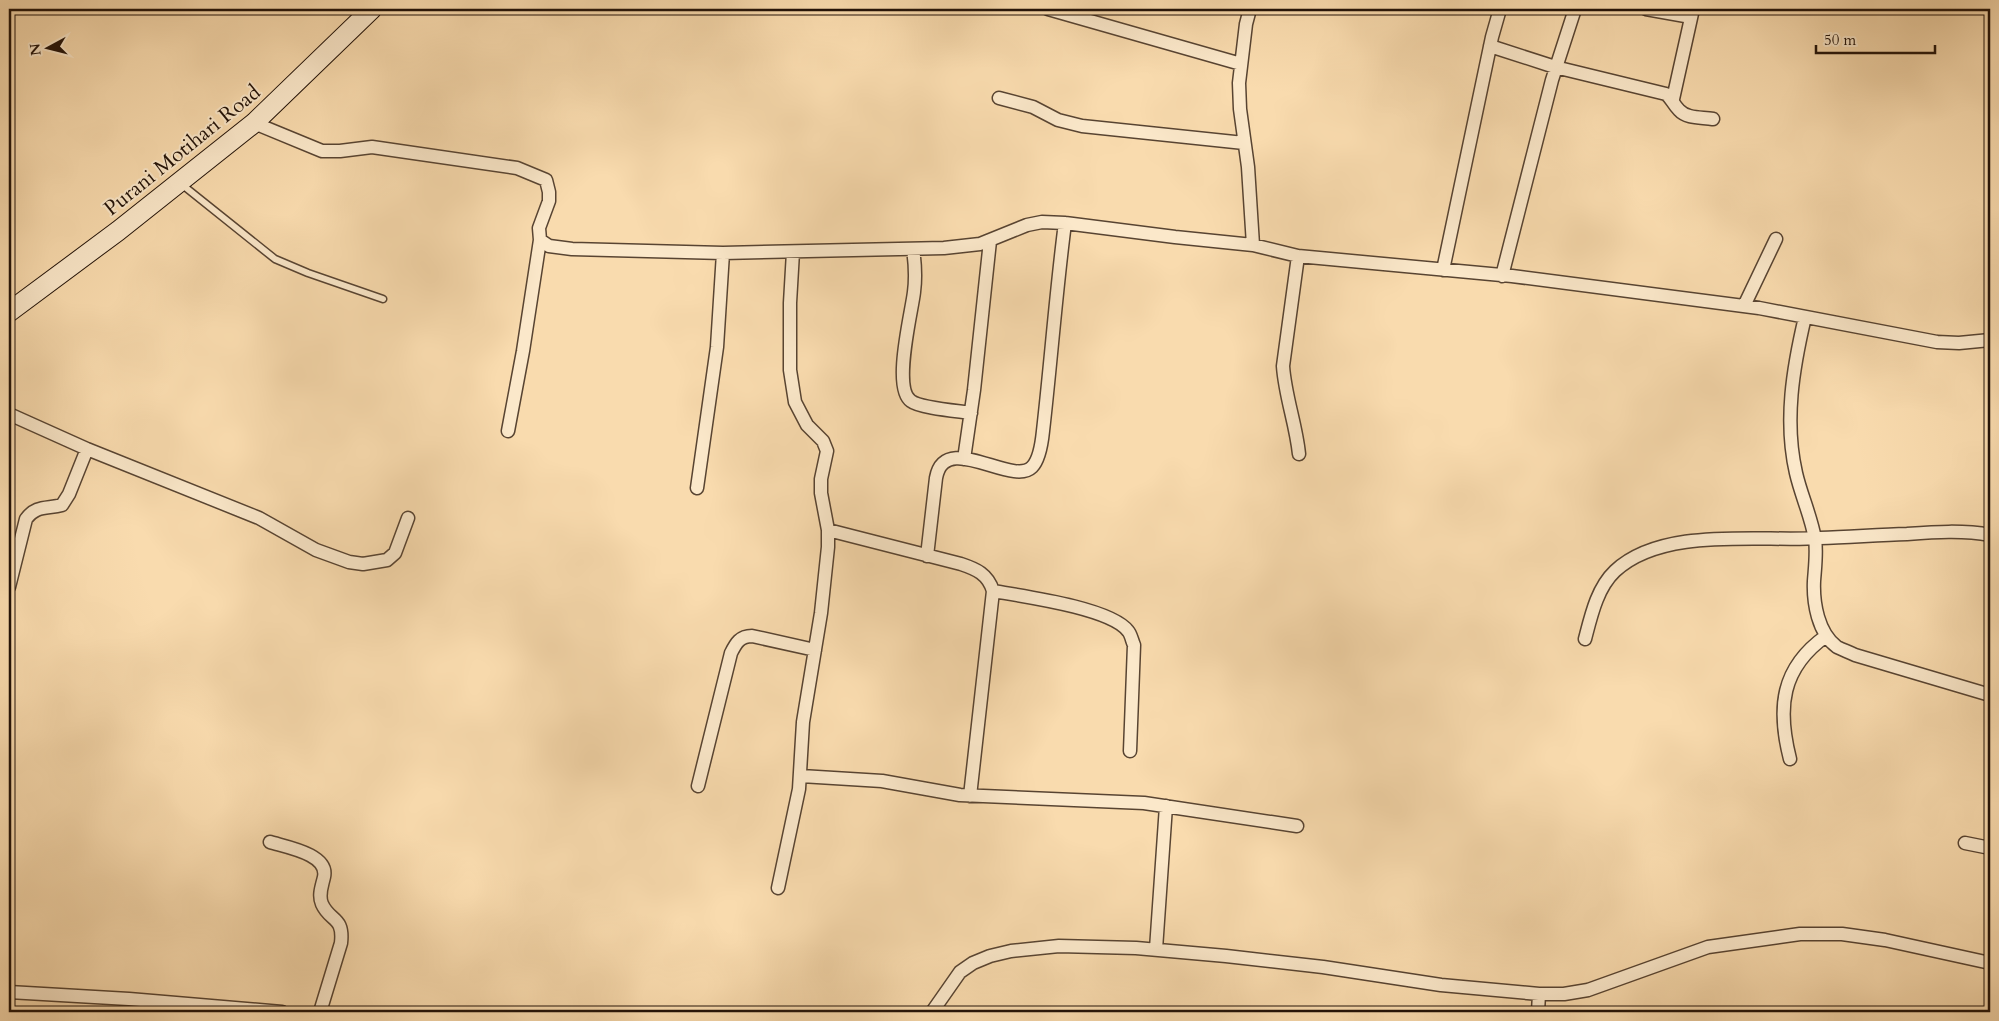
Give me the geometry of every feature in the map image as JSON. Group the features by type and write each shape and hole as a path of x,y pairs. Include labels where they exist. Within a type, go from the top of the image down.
{"main road":[{"name":"Purani Motihari Road","path":"11,305 179,182 254,123 372,9"}],"street":[{"path":"1048,9 1241,64"},
{"path":"1250,9 1246,24 1241,64 1240,109 1248,168 1253,245"},
{"path":"1443,270 1490,46 1500,9"},
{"path":"1502,276 1555,67 1575,9"},
{"path":"1646,9 1692,13 1673,99 1676,107 1687,116 1713,119"},
{"path":"1490,46 1555,67 1666,94 1673,99"},
{"path":"999,98 1033,107 1058,120 1082,126 1244,143"},
{"path":"254,123 322,151 372,147 517,168 546,180 549,201 539,228 540,240 524,351 508,431"},
{"path":"540,240 549,246 572,249 723,253 944,248 990,241 1042,222 1065,222 1175,237 1253,245 1298,256 1502,276 1744,306 1937,342 1977,342 1990,340"},
{"path":"927,556 938,468 944,462 953,459 964,459 1014,470 1025,470 1032,468 1036,461 1044,431 1054,310 1065,222"},
{"path":"1744,306 1776,239"},
{"path":"964,459 971,413 990,241"},
{"path":"913,249 916,272 915,290 908,322 904,359 907,398 921,405 971,413"},
{"path":"778,888 801,776 803,722 815,650 828,530 821,493 821,479 827,451 823,441 807,425 795,402 791,379 790,328 793,252"},
{"path":"698,488 717,347 723,253"},
{"path":"1298,256 1283,366 1284,380 1296,430 1299,454"},
{"path":"1805,318 1797,350 1792,383 1790,435 1796,473 1815,539 1814,601 1819,621 1826,636 1837,646 1855,655 1990,695"},
{"path":"9,414 87,449 259,518 316,550 349,562 378,563 387,560 395,553 408,518"},
{"path":"9,587 26,519 39,508 62,505 69,494 87,449"},
{"path":"828,530 974,569 984,574 990,581 992,590 970,796"},
{"path":"1585,639 1594,607 1608,580 1615,571 1642,553 1679,544 1722,538 1815,539 1952,532 1990,535"},
{"path":"992,590 1055,602 1103,616 1120,624 1129,631 1134,645 1130,751"},
{"path":"698,786 731,653 737,642 745,636 752,636 815,650"},
{"path":"1790,759 1786,743 1783,712 1785,693 1796,666 1804,654 1826,636"},
{"path":"801,776 882,781 946,794 970,796 1119,802 1166,806 1298,826"},
{"path":"1156,949 1166,806"},
{"path":"270,842 301,851 322,864 325,874 319,898 323,907 340,924 342,943 320,1012"},
{"path":"1965,843 1990,848"},
{"path":"932,1012 960,972 973,963 990,956 1020,950 1058,946 1156,949 1279,961 1441,984 1539,994 1564,994 1588,990 1708,947 1800,934 1842,934 1884,940 1990,963"},
{"path":"9,992 129,999 282,1012"},
{"path":"1538,1012 1539,994"}],"lane":[{"path":"179,182 275,259 308,274 383,299"}]}
